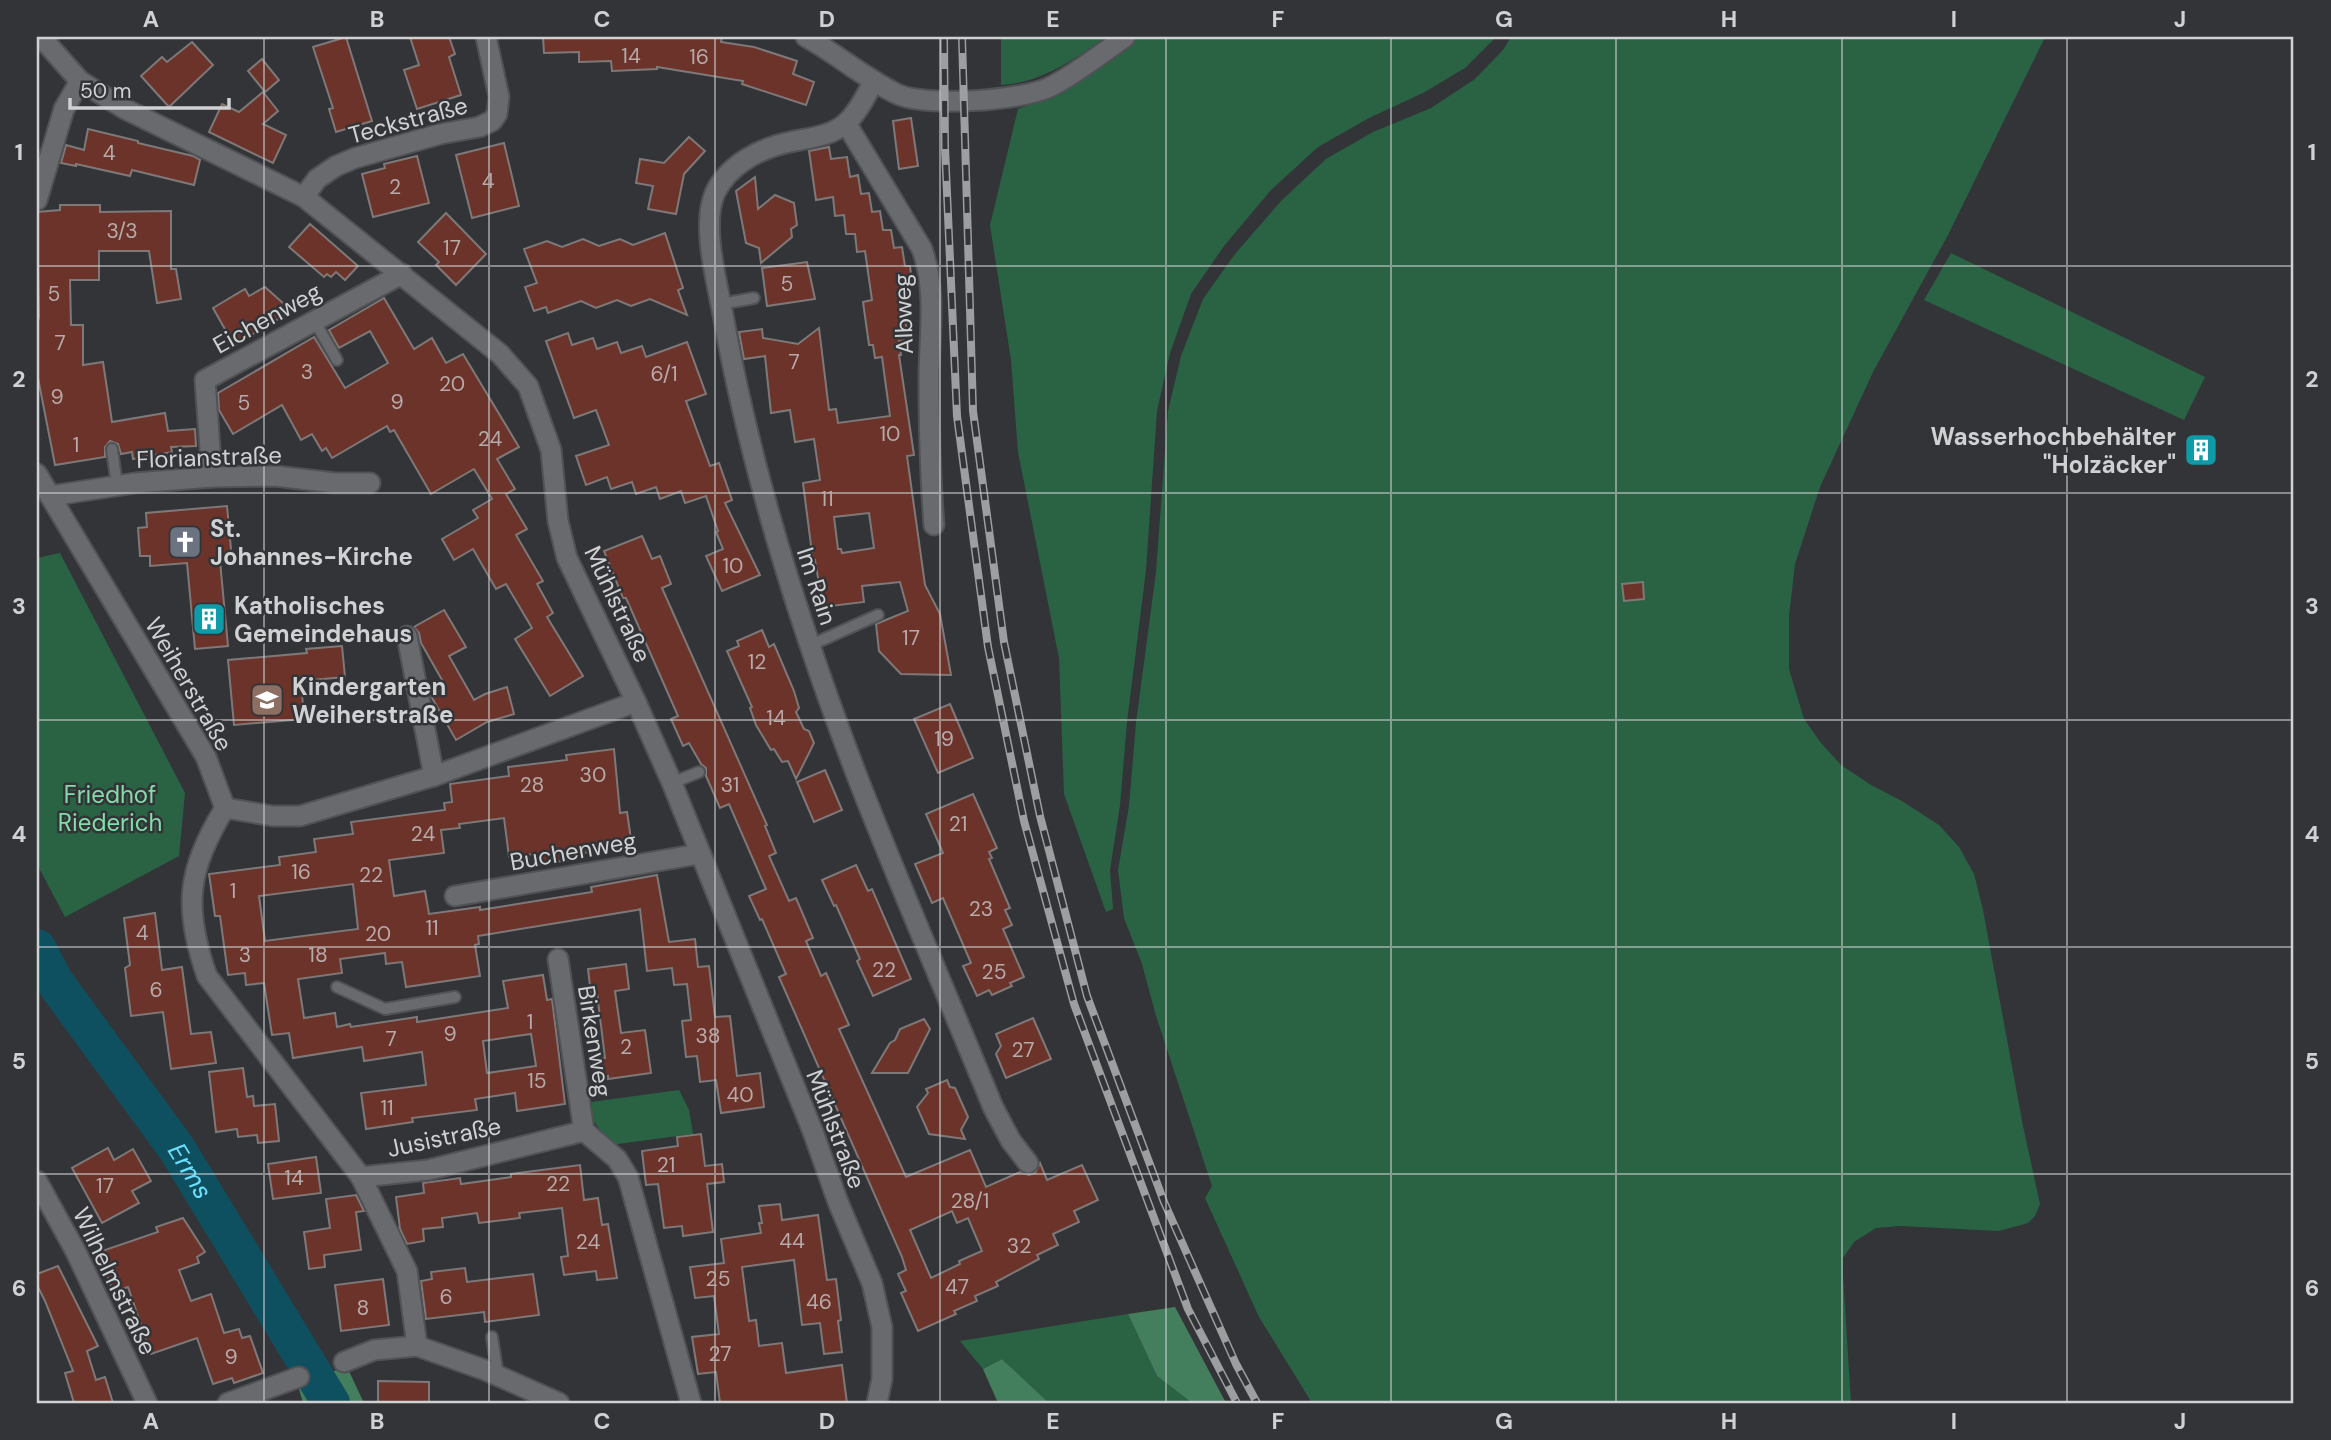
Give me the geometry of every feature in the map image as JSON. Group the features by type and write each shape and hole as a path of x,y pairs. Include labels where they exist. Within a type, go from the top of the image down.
{"street":[{"name":"Mühlstraße","path":"41,37 80,81 125,109 304,197 500,354 528,386 551,450 558,521 567,558 636,702 671,783 872,1283 882,1328 882,1379 877,1403"},
{"name":"Teckstraße","path":"304,197 317,179 336,166 355,158 440,134 479,127 492,121 499,106 499,97 486,37"},
{"path":"806,37 831,43 874,81 899,95 923,100 981,100 1021,96 1048,88 1125,37"},
{"path":"37,200 64,109 80,81"},
{"path":"846,123 874,81"},
{"name":"Im Rain","path":"846,123 820,136 767,149 734,167 714,197 710,219 715,276 733,372 754,461 780,553 811,645 857,775 993,1107 1011,1140 1028,1163"},
{"name":"Albweg","path":"846,123 922,249 928,265 931,306 930,467 934,525"},
{"name":"Eichenweg","path":"212,477 205,380 402,274"},
{"name":"Weiherstraße","path":"37,474 206,758 225,808"},
{"name":"Florianstraße","path":"50,496 117,486 212,477 275,476 334,483 370,483"},
{"path":"407,636 434,776"},
{"path":"225,808 273,816 300,816 434,776 636,702"},
{"name":"Jusistraße","path":"225,808 209,833 197,863 191,906 195,942 207,976 361,1177 428,1170 584,1131"},
{"name":"Buchenweg","path":"455,896 699,854"},
{"name":"Birkenweg","path":"558,959 584,1131"},
{"path":"584,1131 617,1159 628,1177 691,1403"},
{"path":"361,1177 407,1271 416,1346"},
{"name":"Wilhelmstraße","path":"37,1181 76,1252 147,1403"},
{"path":"344,1362 374,1350 416,1346 498,1376 559,1403"},
{"path":"228,1403 299,1377"}],"lane":[{"path":"721,304 754,298"},
{"path":"314,320 337,360"},
{"path":"112,449 117,486"},
{"path":"811,645 878,615"},
{"path":"671,783 699,772"},
{"path":"337,987 385,1009 455,997"},
{"path":"492,1337 498,1376"}],"green space":[{"path":"1001,37 1106,37 1044,75 1001,85"},
{"path":"1138,37 1496,37 1465,68 1423,93 1369,118 1318,147 1271,190 1224,246 1191,294 1170,353 1157,411 1146,570 1127,722 1120,805 1110,870 1113,909 1106,912 1064,794 1059,658 1018,452 1011,360 990,225 1018,109 1066,87"},
{"path":"1511,37 2045,37 1948,235 1873,372 1820,487 1795,564 1789,616 1789,669 1804,719 1841,765 1939,825 1959,847 1974,874 2040,1204 2035,1216 2028,1223 1999,1231 1901,1226 1876,1228 1854,1242 1843,1258 1851,1403 1312,1403 1259,1317 1205,1198 1212,1186 1156,1016 1142,964 1124,918 1118,870 1129,806 1136,723 1156,572 1168,411 1181,356 1203,299 1235,254 1282,200 1326,159 1373,132 1431,108 1475,79 1503,50"},
{"path":"1951,253 2205,377 2184,420 1924,300"},
{"name":"Friedhof Riederich","path":"60,553 185,793 179,856 65,917 37,864 37,558"},
{"path":"679,1090 689,1110 693,1134 610,1145 594,1121 591,1102"},
{"path":"1175,1307 1226,1403 1192,1403 1157,1376 1128,1314"},
{"path":"1128,1314 1157,1376 1192,1403 1049,1403 1002,1359 983,1369 960,1341"},
{"path":"1002,1359 1049,1403 998,1403 983,1369"},
{"path":"347,1367 364,1403 303,1403 297,1382"}],"building":[{"path":"346,37 372,121 336,132 329,109 333,108 313,47"},
{"path":"410,37 449,37 455,54 449,57 461,95 417,109 404,70 419,65"},
{"path":"543,37 722,37 721,42 754,47 797,61 793,74 814,82 806,105 742,84 743,81 657,67 612,71 611,61 579,62 579,52 544,53"},
{"path":"192,42 213,65 169,107 141,76 162,57 167,62"},
{"path":"262,59 279,80 265,92 248,71"},
{"path":"263,92 278,111 263,124 286,135 273,163 209,132 222,104 239,112"},
{"path":"911,118 918,166 899,169 893,121"},
{"path":"88,129 193,156 200,160 194,185 132,170 130,176 61,163 66,145 84,150"},
{"path":"689,137 705,151 684,174 676,214 648,209 653,186 636,183 640,159 664,163"},
{"path":"504,143 519,206 472,218 456,155"},
{"path":"829,147 831,159 847,157 850,177 858,175 861,194 869,193 872,212 880,211 883,230 891,230 894,248 902,247 905,266 910,266 912,283 905,285 907,295 902,296 908,340 899,341 914,455 907,456 925,585 940,614 951,675 901,674 879,651 876,624 908,611 900,582 862,586 864,602 823,607 815,560 813,561 803,483 820,480 814,439 795,442 790,410 771,413 765,356 744,359 739,332 762,329 763,338 798,344 819,328 829,410 836,409 838,423 890,416 882,357 875,358 873,345 869,345 863,302 872,300 865,251 857,252 855,234 846,234 844,215 835,216 833,197 816,200 809,151","holes":["869,513 874,548 842,553 841,549 838,549 834,517"]},
{"path":"417,156 429,203 373,217 362,174 385,168 384,164"},
{"path":"755,177 758,209 775,195 794,203 797,225 791,229 792,237 761,263 759,248 746,243 736,191"},
{"path":"60,205 100,205 100,212 171,211 171,269 176,269 181,299 157,303 149,251 99,251 99,280 70,280 71,325 83,325 83,365 103,362 112,422 165,413 168,431 195,429 196,446 171,447 172,452 133,459 132,452 121,454 118,444 110,441 105,447 105,457 55,465 37,373 37,212 60,210"},
{"path":"446,213 486,254 456,285 436,265 439,262 418,242"},
{"path":"310,224 358,266 345,280 336,272 331,277 327,274 324,277 289,247"},
{"path":"665,233 683,288 678,290 687,315 650,299 631,306 617,300 596,308 581,301 548,313 546,307 534,311 525,287 537,283 524,249 547,241 562,247 583,239 599,246 620,239 633,245"},
{"path":"807,262 815,299 767,306 762,268"},
{"path":"265,287 292,311 234,345 213,308 245,289 249,296"},
{"path":"384,298 414,349 432,338 446,363 463,354 519,447 497,459 515,489 506,494 527,529 516,535 543,581 537,584 553,613 547,617 583,676 550,696 515,639 532,628 506,584 496,589 473,549 454,560 442,539 478,518 473,510 492,499 474,469 431,494 394,430 390,432 387,426 332,458 326,448 322,451 312,434 301,440 282,405 233,434 219,410 218,393 314,337 345,388 388,363 370,331 339,348 329,330"},
{"path":"568,333 572,345 593,338 597,349 617,342 621,353 642,346 646,357 687,342 706,394 686,401 710,466 719,463 732,500 725,503 760,575 722,591 706,556 723,549 706,496 685,503 681,491 660,499 656,487 636,494 632,482 611,489 607,477 586,485 576,456 609,445 596,410 574,418 546,341"},
{"name":"Wasserhochbehälter \"Holzäcker\"","path":"2197,436 2213,443 2204,464 2188,457"},
{"name":"St. Johannes-Kirche","path":"227,506 232,560 220,561 228,646 195,649 187,563 150,566 150,556 140,556 138,528 147,527 146,513"},
{"path":"642,536 652,559 660,556 671,584 662,588 767,825 765,826 776,853 769,856 789,901 796,898 813,938 806,941 821,976 826,973 849,1025 839,1029 906,1177 970,1150 986,1187 1020,1172 1029,1175 1035,1173 1040,1163 1047,1180 1082,1165 1098,1200 1074,1211 1079,1222 1053,1234 1058,1245 1037,1255 1039,1259 996,1282 998,1286 975,1296 977,1301 954,1311 956,1314 918,1331 901,1293 906,1291 898,1274 906,1270 902,1257 779,977 786,974 749,896 766,889 729,804 720,808 706,776 706,768 689,743 683,746 671,719 678,716 604,551","holes":["952,1211 957,1223 968,1218 982,1251 931,1278 910,1230"]},
{"path":"1643,582 1644,599 1624,601 1622,584"},
{"path":"444,610 466,647 449,656 474,700 507,687 514,714 487,722 456,740 431,696 446,687 414,627"},
{"path":"762,630 769,647 774,644 794,691 799,708 796,712 814,743 796,779 788,761 782,762 774,749 771,750 756,725 750,708 752,707 727,651 739,646 737,641"},
{"name":"Kindergarten Weiherstraße","path":"342,646 345,677 301,681 304,719 234,725 228,660 307,653 306,649"},
{"path":"950,704 973,758 938,773 914,719"},
{"path":"614,749 620,813 627,812 632,846 569,855 570,860 535,865 533,854 509,857 504,818 459,824 460,828 441,830 444,853 389,860 394,896 425,891 429,914 480,907 480,910 592,892 591,887 657,875 669,942 695,939 698,967 709,966 715,1017 730,1016 737,1076 760,1073 764,1107 721,1113 716,1080 700,1082 697,1056 686,1057 682,1021 691,1020 687,984 674,985 672,968 647,971 640,909 478,936 479,944 475,945 480,976 406,987 402,962 386,964 385,953 340,959 342,973 298,979 304,1018 335,1013 337,1027 350,1024 351,1027 417,1017 417,1022 508,1008 503,981 543,975 547,1000 552,999 565,1104 517,1111 515,1093 475,1099 477,1110 412,1118 413,1122 366,1129 361,1093 426,1085 422,1052 364,1061 362,1047 293,1058 289,1033 272,1035 264,983 246,985 245,973 228,975 220,916 215,916 209,874 280,865 279,857 316,852 314,839 353,834 351,822 445,810 444,803 452,802 450,784 509,776 508,767 567,760 566,755","holes":["353,884 358,929 265,941 259,896","531,1034 536,1066 487,1073 483,1041"]},
{"path":"825,770 842,810 814,822 797,782"},
{"path":"973,794 997,848 989,852 992,858 989,859 1010,908 1005,910 1012,925 1003,929 1024,977 992,995 989,990 977,996 963,966 971,963 943,898 932,903 915,864 943,853 926,814"},
{"path":"856,865 868,891 872,889 911,979 873,996 857,961 860,959 822,880"},
{"path":"155,913 162,970 182,967 191,1034 211,1032 216,1063 171,1069 163,1012 131,1016 125,968 130,965 124,918"},
{"path":"626,964 629,989 615,991 621,1033 645,1030 651,1073 608,1079 608,1076 602,1077 599,1059 605,1058 597,993 591,994 588,969"},
{"path":"1033,1018 1051,1059 1006,1078 996,1054 1001,1046 996,1034"},
{"path":"924,1019 930,1029 908,1073 872,1073 900,1029"},
{"path":"243,1068 247,1097 253,1096 254,1106 275,1104 279,1141 258,1143 257,1135 238,1137 237,1129 216,1132 209,1072"},
{"path":"947,1080 950,1087 955,1088 968,1117 961,1130 965,1139 929,1134 917,1107 928,1093 926,1089"},
{"path":"701,1134 705,1166 722,1164 724,1182 707,1184 713,1232 683,1236 682,1226 664,1228 658,1184 646,1185 642,1151 678,1146 677,1137"},
{"path":"108,1148 114,1160 133,1149 151,1181 132,1191 139,1203 102,1223 72,1168"},
{"path":"316,1157 321,1193 273,1199 268,1164"},
{"path":"580,1165 584,1200 598,1198 602,1225 608,1224 617,1278 597,1280 596,1271 564,1275 561,1257 568,1256 562,1208 519,1213 520,1218 479,1223 477,1213 442,1218 443,1227 423,1229 424,1241 407,1244 400,1229 396,1197 424,1193 423,1183 460,1178 461,1184"},
{"path":"356,1195 364,1211 356,1212 361,1250 324,1255 325,1267 309,1269 304,1232 330,1228 326,1199"},
{"path":"780,1204 782,1220 818,1215 827,1280 836,1279 842,1352 824,1354 820,1323 802,1325 794,1260 742,1267 749,1321 756,1320 759,1346 782,1343 786,1373 842,1365 847,1403 720,1403 716,1372 698,1374 692,1337 719,1334 714,1296 695,1298 690,1267 724,1263 721,1239 761,1233 759,1206"},
{"path":"183,1218 205,1252 197,1257 199,1263 179,1270 191,1301 211,1294 224,1333 239,1329 242,1338 250,1336 263,1373 234,1383 232,1378 213,1384 197,1338 151,1354 128,1287 113,1292 99,1252 158,1232 156,1227"},
{"path":"58,1266 98,1346 87,1351 96,1380 105,1377 113,1403 74,1403 65,1373 73,1371 37,1285 37,1274"},
{"path":"465,1268 467,1282 533,1274 539,1315 485,1322 484,1312 426,1319 421,1281 432,1279 431,1272"},
{"path":"383,1279 389,1325 341,1331 335,1285"},
{"path":"378,1381 429,1382 429,1403 378,1403"}],"waterway":[{"name":"Erms","path":"37,948 54,981 177,1149 331,1403"}],"railway":[{"path":"944,37 945,148 957,416 988,647 1024,821 1074,1004 1188,1309 1237,1403"},
{"path":"962,37 973,411 1004,642 1040,816 1087,996 1164,1202 1236,1364 1257,1403"}],"place":[{"name":"Wasserhochbehälter \"Holzäcker\"","path":"2201,450"},
{"name":"St. Johannes-Kirche","path":"185,542"},
{"name":"Katholisches Gemeindehaus","path":"209,619"},
{"name":"Kindergarten Weiherstraße","path":"267,700"}]}
